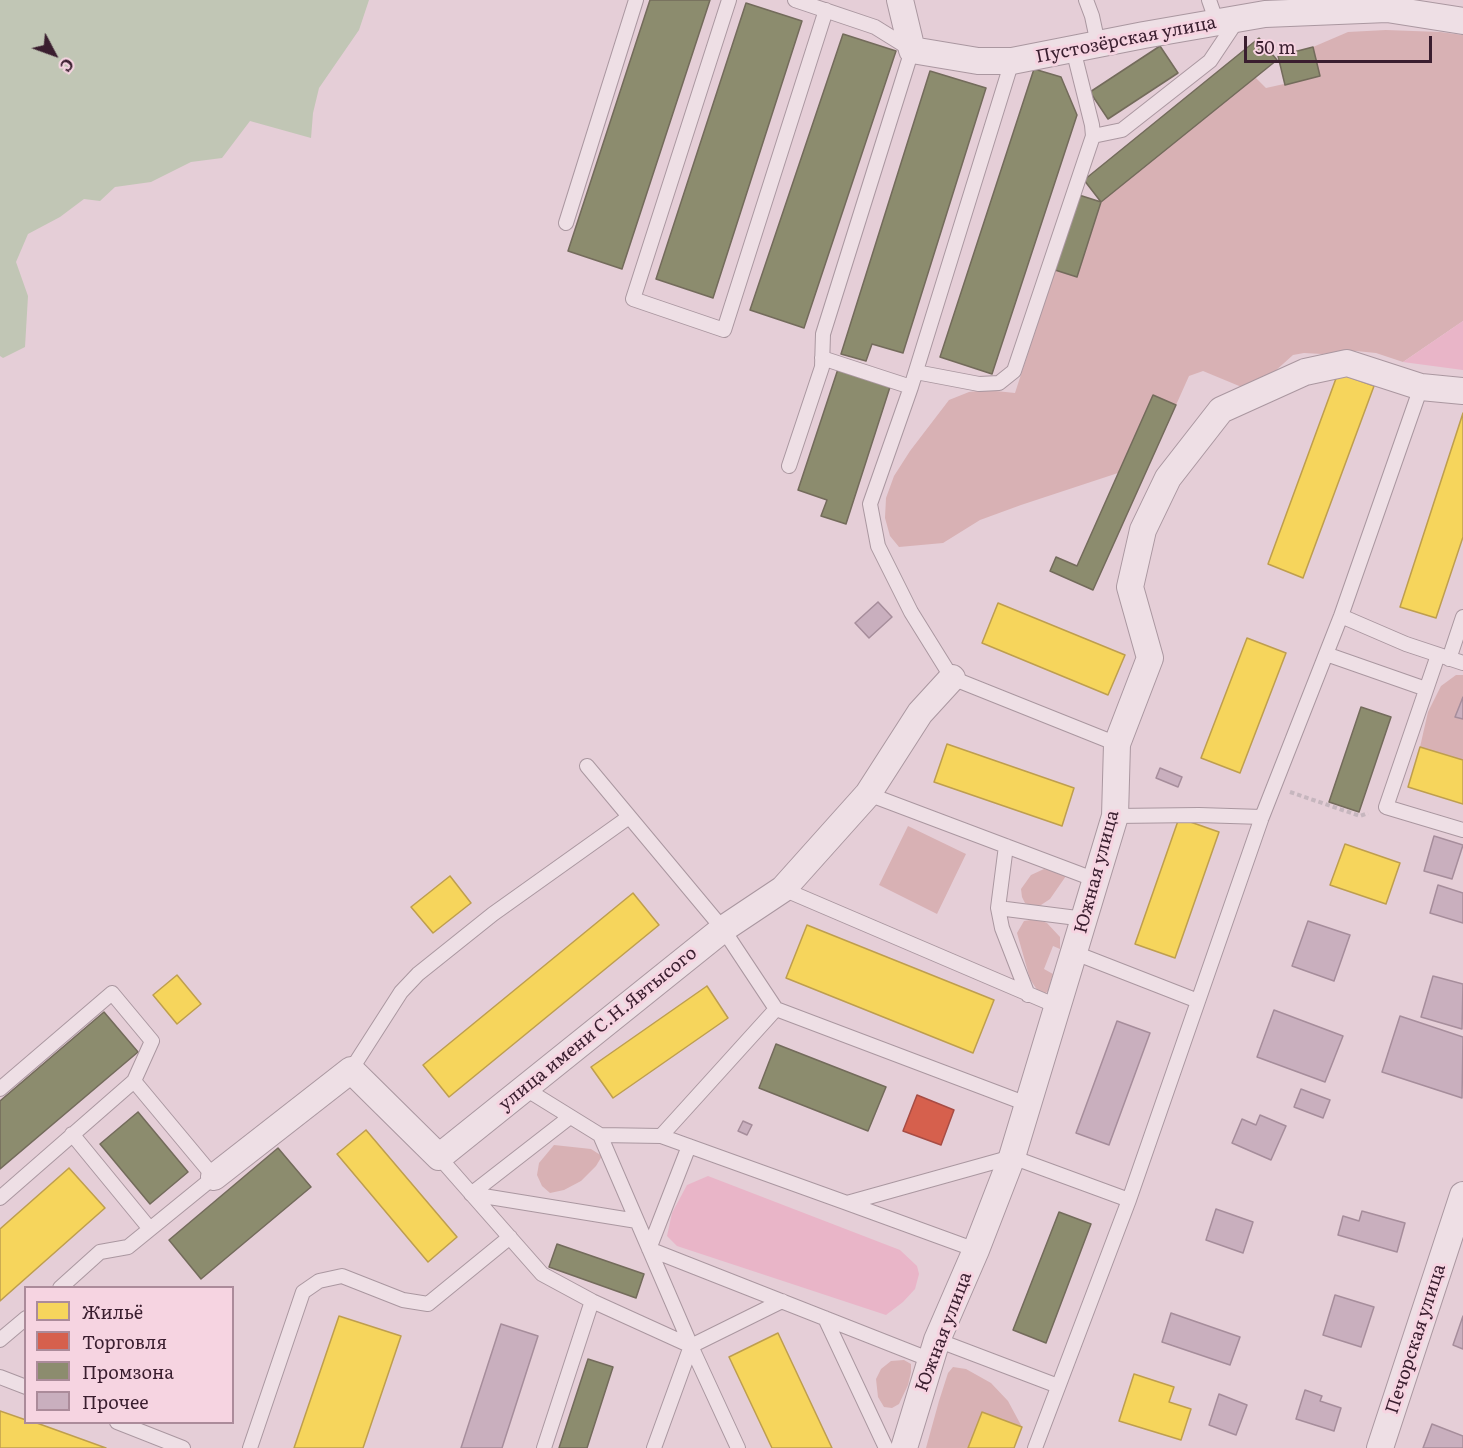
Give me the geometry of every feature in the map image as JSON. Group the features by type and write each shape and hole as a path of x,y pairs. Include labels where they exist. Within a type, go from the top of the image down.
{"street":[{"path":"900,0 912,50"},
{"name":"Пустозёрская улица","path":"912,50 978,61 1012,61 1098,44 1221,14 1387,9 1463,21"},
{"name":"Южная улица","path":"904,1448 934,1350 1012,1157 1115,816 1117,744 1150,658 1130,587 1143,530 1168,478 1221,410 1305,372 1347,363 1421,387 1463,391"},
{"name":"улица имени С.Н.Явтысого","path":"439,1158 723,929 783,889 868,794 920,713 952,678"},
{"path":"214,1177 351,1070 439,1158"},
{"name":"Печорская улица","path":"1380,1448 1463,1195"}],"lane":[{"path":"566,223 636,0"},
{"path":"729,0 633,299 724,330 826,10"},
{"path":"789,466 822,367 823,334 912,50 875,27 795,0"},
{"path":"1086,0 1098,44"},
{"path":"1093,136 1122,130 1210,60 1221,14"},
{"path":"916,372 979,384 999,383 1014,371 1093,136 1073,49"},
{"path":"1012,61 916,372 870,504 878,546 911,612 952,678 1117,744"},
{"path":"822,358 911,387"},
{"path":"1035,1448 1129,1200 1262,817 1341,616 1421,387"},
{"path":"1341,616 1406,645 1450,659"},
{"path":"1463,617 1450,659 1426,690 1386,807 1463,830"},
{"path":"1326,654 1426,690"},
{"path":"587,766 723,929 776,1009 1028,1104"},
{"path":"868,794 1096,880"},
{"path":"1115,816 1262,817"},
{"path":"351,1070 401,992 418,974 493,914 629,817"},
{"path":"1006,846 998,908 1002,928 1028,995"},
{"path":"783,889 1059,1007"},
{"path":"998,908 1084,919"},
{"path":"1075,953 1198,1001"},
{"path":"0,1089 112,993 152,1041 134,1081 0,1198"},
{"path":"661,1136 776,1009"},
{"path":"61,1286 100,1252 128,1247 214,1177 134,1081"},
{"path":"524,1088 600,1135 661,1136 976,1250"},
{"path":"471,1194 570,1117"},
{"path":"72,1134 150,1229"},
{"path":"600,1135 691,1346 738,1448"},
{"path":"649,1249 689,1146"},
{"path":"847,1203 1012,1157 1129,1200"},
{"path":"439,1158 542,1274 592,1301 691,1346"},
{"path":"471,1194 637,1221"},
{"path":"250,1448 303,1292 319,1281 342,1276 403,1300 428,1304 510,1237"},
{"path":"649,1249 825,1318 1058,1386"},
{"path":"544,1448 592,1301"},
{"path":"654,1448 691,1346 782,1301"},
{"path":"825,1318 886,1448"},
{"path":"0,1340 24,1320"},
{"path":"0,1377 24,1386"},
{"path":"122,1424 183,1448"}],"path":[{"path":"1274,786 1360,816 1386,807"}],"shaded area":[{"path":"0,0 369,0 359,30 319,88 313,113 311,138 250,121 222,158 191,162 151,182 115,187 100,201 84,199 60,217 28,234 16,262 28,296 25,347 3,358 0,356"},
{"path":"1386,30 1463,35 1463,321 1403,362 1376,353 1356,351 1304,353 1293,355 1264,381 1244,388 1203,371 1189,376 1176,405 1153,395 1118,473 980,520 943,543 899,547 890,536 885,518 886,498 894,476 949,400 969,392 986,390 1015,393 1055,270 1077,277 1101,202 1255,77 1266,88 1320,76 1313,47 1348,32"},
{"path":"1456,675 1463,675 1463,760 1420,747 1428,712 1441,686"},
{"path":"908,826 966,854 937,914 879,885"},
{"path":"1044,869 1057,871 1066,876 1050,899 1041,905 1033,906 1025,903 1021,889 1031,875"},
{"path":"1036,919 1047,923 1060,937 1060,949 1053,946 1044,969 1053,974 1048,991 1044,995 1039,993 1030,979 1017,933 1024,921"},
{"path":"554,1145 591,1149 602,1156 596,1166 581,1181 564,1190 550,1193 542,1186 537,1175 539,1163"},
{"path":"904,1360 911,1364 908,1385 899,1404 892,1408 884,1407 878,1397 876,1379 881,1369 891,1361"},
{"path":"953,1367 966,1369 991,1383 1008,1401 1022,1427 982,1412 968,1448 926,1448 948,1373"}],"sand":[{"path":"1463,321 1463,370 1403,362"},
{"path":"708,1176 900,1250 917,1266 919,1274 915,1289 886,1315 677,1246 667,1236 672,1213 687,1185"}],"building: Жильё":[{"path":"1338,373 1374,386 1303,578 1268,564"},
{"path":"1463,413 1463,537 1436,618 1400,607"},
{"path":"998,603 1125,655 1108,695 982,643"},
{"path":"1247,638 1286,653 1240,773 1201,758"},
{"path":"947,744 1074,788 1062,826 934,782"},
{"path":"1420,747 1463,760 1463,804 1408,787"},
{"path":"1179,818 1219,832 1175,958 1135,944"},
{"path":"1345,844 1400,863 1386,904 1330,885"},
{"path":"450,876 471,903 433,933 411,907"},
{"path":"633,893 659,925 449,1097 423,1065"},
{"path":"807,925 994,1000 973,1053 786,978"},
{"path":"177,975 201,1004 177,1024 153,995"},
{"path":"707,986 728,1018 613,1098 591,1067"},
{"path":"366,1130 457,1237 428,1262 337,1154"},
{"path":"69,1168 105,1208 0,1301 0,1229"},
{"path":"339,1316 401,1336 363,1448 294,1448"},
{"path":"778,1333 832,1448 772,1448 729,1357"},
{"path":"1134,1374 1174,1387 1169,1402 1191,1409 1181,1440 1119,1421"},
{"path":"0,1411 24,1419 24,1424 40,1424 106,1448 0,1448"},
{"path":"982,1412 1022,1427 1014,1448 968,1448"}],"building: Торговля":[{"path":"917,1095 954,1110 941,1145 903,1131"}],"building: Промзона":[{"path":"650,0 710,0 622,269 568,251"},
{"path":"746,3 802,21 713,298 656,279"},
{"path":"843,34 896,51 804,328 750,310"},
{"path":"1259,38 1277,60 1101,202 1084,180"},
{"path":"1160,46 1178,73 1108,119 1090,92"},
{"path":"1313,47 1320,76 1285,85 1278,56"},
{"path":"1034,69 1061,77 1077,115 992,374 940,357"},
{"path":"930,71 986,88 903,353 872,344 866,361 841,354"},
{"path":"1079,195 1101,202 1077,277 1055,270"},
{"path":"838,369 890,387 846,524 821,516 827,500 798,490"},
{"path":"1153,395 1176,405 1093,590 1050,571 1056,557 1077,566"},
{"path":"1361,707 1391,717 1359,812 1329,802"},
{"path":"104,1012 138,1052 0,1169 0,1101"},
{"path":"776,1044 886,1087 868,1131 759,1088"},
{"path":"138,1112 188,1172 150,1204 100,1144"},
{"path":"278,1148 311,1187 201,1279 169,1240"},
{"path":"1059,1212 1091,1224 1046,1343 1013,1330"},
{"path":"557,1244 644,1274 636,1298 549,1267"},
{"path":"588,1359 613,1367 587,1448 559,1448"}],"building: Прочее":[{"path":"878,602 892,617 869,638 855,623"},
{"path":"1463,697 1463,719 1455,717"},
{"path":"1160,768 1182,777 1178,787 1156,778"},
{"path":"1434,836 1463,845 1452,879 1424,871"},
{"path":"1438,885 1463,893 1463,923 1430,913"},
{"path":"1308,921 1350,935 1334,981 1292,966"},
{"path":"1433,976 1463,984 1462,1029 1421,1017"},
{"path":"1274,1010 1343,1036 1325,1082 1257,1057"},
{"path":"1400,1016 1463,1037 1462,1098 1382,1072"},
{"path":"1117,1021 1150,1033 1109,1145 1076,1133"},
{"path":"1301,1089 1330,1100 1323,1118 1294,1107"},
{"path":"1260,1115 1286,1126 1271,1160 1232,1143 1242,1119 1256,1125"},
{"path":"743,1121 752,1125 747,1135 738,1131"},
{"path":"1216,1209 1253,1222 1243,1253 1206,1240"},
{"path":"1362,1211 1405,1223 1397,1252 1338,1235 1343,1216 1359,1221"},
{"path":"1335,1295 1374,1307 1361,1347 1323,1335"},
{"path":"1171,1313 1240,1337 1230,1365 1162,1342"},
{"path":"1463,1316 1463,1349 1453,1345"},
{"path":"501,1324 538,1336 502,1448 461,1448"},
{"path":"1305,1390 1322,1396 1320,1401 1341,1408 1334,1431 1296,1419"},
{"path":"1219,1394 1247,1405 1236,1435 1209,1425"},
{"path":"1432,1424 1463,1436 1463,1448 1423,1448"}]}
